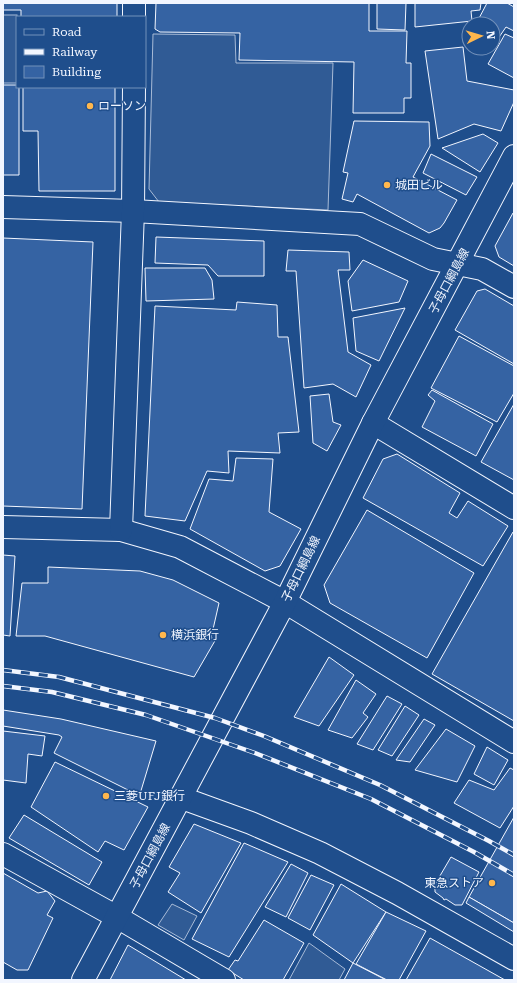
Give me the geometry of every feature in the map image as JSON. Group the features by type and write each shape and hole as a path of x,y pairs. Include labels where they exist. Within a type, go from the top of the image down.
{"street":[{"path":"134,3 134,16"},
{"path":"121,530 134,211 134,88"},
{"name":"子母口綱島線","path":"83,980 182,798 285,602 373,423 514,156"},
{"path":"3,207 134,211 360,224 433,259 482,269 514,287"},
{"path":"373,423 514,508"},
{"path":"3,527 121,530 180,547 285,602 514,742"},
{"path":"182,798 251,823 320,852 397,893 514,960"},
{"path":"3,854 224,980"}],"shaded area":[{"path":"3,15 17,15 16,83 3,83"},
{"path":"153,34 235,35 236,63 333,63 328,210 159,202 149,189"},
{"path":"172,904 197,916 184,940 158,925"},
{"path":"309,943 345,969 339,980 289,980"}],"building":[{"path":"3,3 117,3 117,16 21,16 21,10 3,10"},
{"path":"156,3 369,3 369,31 407,31 406,63 411,63 411,98 404,98 404,113 353,113 354,62 239,60 240,33 160,32 155,29"},
{"path":"377,3 406,3 405,30 377,29"},
{"path":"415,3 481,3 480,10 471,11 472,16 461,16 461,22 415,27"},
{"path":"487,3 507,3 514,7 514,31 506,27 501,34 501,16 480,16"},
{"path":"505,34 514,38 514,78 488,64 493,56 501,56 501,41"},
{"path":"461,47 461,56 464,56 467,81 514,90 514,102 501,131 474,124 438,139 425,51"},
{"path":"3,85 16,85 16,88 19,88 19,175 3,175"},
{"path":"23,88 115,88 115,191 39,191 38,131 23,131"},
{"name":"城田ビル","path":"354,121 429,122 430,146 413,177 457,200 440,228 429,233 357,194 353,202 342,199 348,173 343,172"},
{"path":"483,134 498,143 480,172 442,148"},
{"path":"431,154 477,177 466,195 423,173"},
{"path":"513,213 514,266 499,257 495,246"},
{"path":"156,237 264,241 264,276 218,276 208,265 155,263"},
{"path":"3,238 93,242 82,509 3,506"},
{"path":"288,250 349,252 350,270 338,270 348,352 371,365 356,397 333,384 304,388 296,271 286,271"},
{"path":"363,260 408,281 399,302 352,311 348,281"},
{"path":"145,268 205,268 212,280 214,299 146,301"},
{"path":"485,289 514,306 514,364 455,330 477,291"},
{"path":"237,302 277,305 278,337 288,337 299,432 278,433 280,453 228,451 229,473 207,471 185,521 145,516 155,306 236,310"},
{"path":"405,308 379,361 356,351 353,318"},
{"path":"459,336 514,366 514,393 497,422 431,388"},
{"path":"432,390 493,424 476,456 422,427 435,401 428,395"},
{"path":"329,394 333,422 341,425 327,451 313,443 310,396"},
{"path":"514,404 514,480 481,462"},
{"path":"397,454 460,493 449,513 457,518 468,501 508,526 483,566 363,498 383,459"},
{"path":"236,458 273,459 269,512 301,529 280,566 265,571 190,529 209,479 233,481"},
{"path":"367,510 474,573 427,658 330,603 324,585"},
{"path":"514,532 514,721 432,674"},
{"path":"3,555 15,556 10,636 3,635"},
{"path":"48,567 140,571 173,580 219,603 211,638 216,639 194,677 45,636 16,636 22,583 48,583"},
{"path":"329,657 354,675 319,726 294,717"},
{"path":"356,680 376,694 363,713 368,717 352,738 328,730"},
{"path":"387,696 402,704 373,750 357,744"},
{"path":"405,706 419,715 392,756 378,750"},
{"path":"3,710 61,719 156,741 140,794 130,791 54,753 62,737 59,735 3,726"},
{"path":"424,719 435,725 410,762 396,760"},
{"path":"446,729 475,746 457,782 415,770"},
{"path":"3,731 45,736 42,756 28,754 26,783 3,780"},
{"path":"487,747 508,760 494,785 474,774"},
{"path":"55,762 148,807 124,850 105,841 98,852 31,807"},
{"path":"510,768 514,770 514,806 500,828 454,803 469,780 494,790"},
{"path":"24,815 102,862 89,885 9,838"},
{"path":"514,817 514,923 469,897"},
{"path":"194,824 241,843 201,913 168,892 180,873 169,867"},
{"path":"244,843 288,862 229,957 192,939"},
{"path":"451,857 479,872 462,905 455,905 446,899 444,900 435,892 434,886"},
{"path":"291,864 308,873 286,917 265,907"},
{"path":"3,873 38,893 47,891 55,901 47,915 53,918 28,970 17,970 3,962"},
{"path":"311,875 334,885 310,930 288,918"},
{"path":"341,884 386,912 353,963 313,935"},
{"path":"469,897 514,923 514,932 466,903"},
{"path":"386,912 426,931 399,980 387,980 356,964"},
{"path":"264,920 304,943 283,980 244,980 228,970 235,960 238,961"},
{"path":"430,938 505,980 406,980"},
{"path":"128,945 186,980 110,980"},
{"path":"353,963 386,980 344,980"}],"railway":[{"path":"3,670 59,677 215,718 264,736 380,785 514,855"},
{"path":"3,686 52,692 146,715 255,753 371,799 474,852 514,875"}],"place":[{"name":"ローソン","path":"90,106"},
{"name":"城田ビル","path":"387,185"},
{"name":"横浜銀行","path":"163,635"},
{"name":"三菱UFJ銀行","path":"106,796"},
{"name":"東急ストア","path":"492,883"}]}
